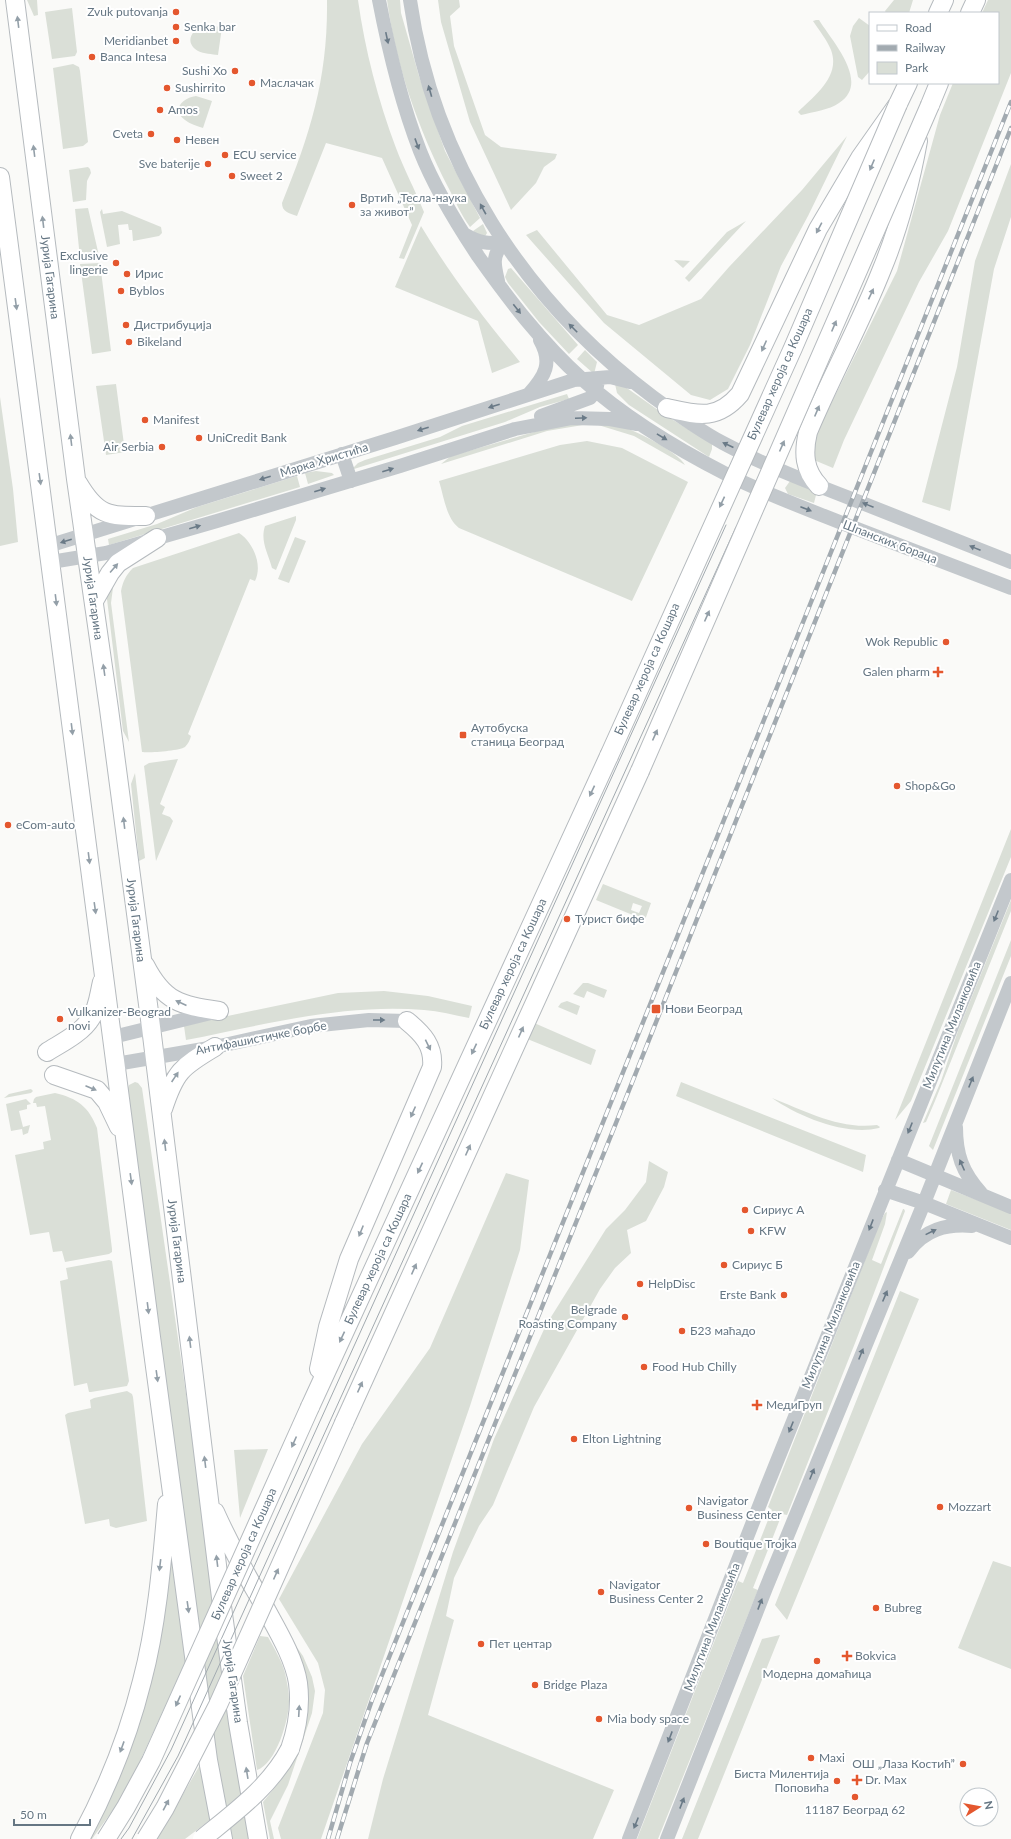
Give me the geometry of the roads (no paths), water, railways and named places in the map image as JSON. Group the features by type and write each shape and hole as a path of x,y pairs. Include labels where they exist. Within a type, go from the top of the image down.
{"main road":[{"name":"Јурија Гагарина","path":"15,0 76,479 94,601 151,1027 238,1723 258,1839"},
{"path":"938,12 944,0"},
{"path":"970,12 976,0"},
{"path":"146,1839 165,1808 218,1705 640,771 940,84"},
{"path":"667,408 695,414 713,413 729,406 740,394 818,229 860,158 903,94"},
{"name":"Булевар хероја са Кошара","path":"106,1839 126,1807 151,1761 310,1406 793,348 903,94"},
{"path":"819,486 812,478 805,459 804,447 808,432 882,270 893,240 911,178 922,122"},
{"path":"0,177 208,1760 223,1839"},
{"path":"76,479 87,498 103,512 114,515 146,516"},
{"path":"94,601 108,575 118,563 157,538"},
{"path":"141,958 151,976 165,994 192,1007 219,1011"},
{"path":"47,1052 74,1034 91,1018 98,1003 104,972"},
{"path":"310,1406 328,1327 349,1259 429,1076 433,1058 428,1042 407,1021"},
{"path":"161,1113 171,1085 180,1071 214,1047"},
{"path":"54,1075 97,1090 112,1112 126,1141"},
{"path":"80,1839 99,1804 113,1772 143,1680 153,1625 170,1471"},
{"path":"202,1839 251,1798 267,1783 276,1771 290,1749 298,1722 299,1709 298,1681 292,1664 275,1626 210,1500"}],"street":[{"path":"380,0 396,80 420,152 443,200 463,234 499,286 535,331 582,379"},
{"path":"410,0 422,62 442,126 476,199 503,242 540,291 601,355 667,408 723,443 819,486 1011,562"},
{"path":"463,234 482,243 491,244 503,242"},
{"path":"499,286 495,259 496,254 503,242"},
{"path":"529,394 543,376 547,364 546,351 535,331"},
{"path":"515,429 538,417 590,398 598,384 601,355"},
{"name":"Марка Христића","path":"50,554 84,535 529,394 582,379 598,384 615,378 634,383"},
{"path":"598,384 642,425"},
{"path":"50,554 87,557 351,481 515,429 558,420 578,418 610,419 642,425"},
{"name":"Шпанских бораца","path":"642,425 724,473 770,494 1011,588"},
{"path":"342,454 351,481"},
{"name":"Милутина Миланковића","path":"629,1839 885,1190 1011,880"},
{"path":"668,1839 766,1588 924,1203 1011,983"},
{"path":"113,1036 219,1011"},
{"name":"Антифашистичке борбе","path":"116,1064 214,1047 299,1028 350,1022 407,1021"},
{"path":"957,1118 957,1150 961,1163 971,1180 985,1197"},
{"path":"898,1160 935,1174 1011,1207"},
{"path":"885,1190 924,1203 1011,1238"},
{"path":"896,1270 913,1246 926,1234 947,1226 981,1226"}],"tram line":[{"path":"121,1839 129,1828 171,1750 726,525"},
{"path":"132,1839 178,1756 736,527"}],"railway":[{"path":"328,1839 350,1763 372,1700 1011,102"},
{"path":"337,1839 367,1743 614,1128 1011,128"}],"place":[{"name":"Zvuk putovanja","path":"176,12"},
{"name":"Senka bar","path":"176,27"},
{"name":"Meridianbet","path":"176,41"},
{"name":"Banca Intesa","path":"92,57"},
{"name":"Sushi Xo","path":"235,71"},
{"name":"Маслачак","path":"252,83"},
{"name":"Sushirrito","path":"167,88"},
{"name":"Amos","path":"160,110"},
{"name":"Cveta","path":"151,134"},
{"name":"Невен","path":"177,140"},
{"name":"ECU service","path":"225,155"},
{"name":"Sve baterije","path":"208,164"},
{"name":"Sweet 2","path":"232,176"},
{"name":"Вртић „Тесла-наука за живот”","path":"352,205"},
{"name":"Exclusive lingerie","path":"116,263"},
{"name":"Ирис","path":"127,274"},
{"name":"Byblos","path":"121,291"},
{"name":"Дистрибуција","path":"126,325"},
{"name":"Bikeland","path":"129,342"},
{"name":"Manifest","path":"145,420"},
{"name":"UniCredit Bank","path":"199,438"},
{"name":"Air Serbia","path":"162,447"},
{"name":"Wok Republic","path":"946,642"},
{"name":"Galen pharm","path":"938,672"},
{"name":"Аутобуска станица Београд","path":"463,735"},
{"name":"Shop&Go","path":"897,786"},
{"name":"eCom-auto","path":"8,825"},
{"name":"Турист бифе","path":"567,919"},
{"name":"Нови Београд","path":"656,1009"},
{"name":"Vulkanizer-Beograd novi","path":"60,1019"},
{"name":"Сириус А","path":"745,1210"},
{"name":"KFW","path":"751,1231"},
{"name":"Сириус Б","path":"724,1265"},
{"name":"HelpDisc","path":"640,1284"},
{"name":"Erste Bank","path":"784,1295"},
{"name":"Belgrade Roasting Company","path":"625,1317"},
{"name":"Б23 маћадо","path":"682,1331"},
{"name":"Food Hub Chilly","path":"644,1367"},
{"name":"МедиГруп","path":"757,1405"},
{"name":"Elton Lightning","path":"574,1439"},
{"name":"Mozzart","path":"940,1507"},
{"name":"Navigator Business Center","path":"689,1508"},
{"name":"Boutique Trojka","path":"706,1544"},
{"name":"Navigator Business Center 2","path":"601,1592"},
{"name":"Bubreg","path":"876,1608"},
{"name":"Пет центар","path":"481,1644"},
{"name":"Bokvica","path":"847,1656"},
{"name":"Модерна домаћица","path":"817,1661"},
{"name":"Bridge Plaza","path":"535,1685"},
{"name":"Mia body space","path":"599,1719"},
{"name":"Maxi","path":"811,1758"},
{"name":"ОШ „Лаза Костић”","path":"963,1764"},
{"name":"Dr. Max","path":"857,1780"},
{"name":"Биста Милентија Поповића","path":"837,1781"},
{"name":"11187 Београд 62","path":"855,1797"}]}
